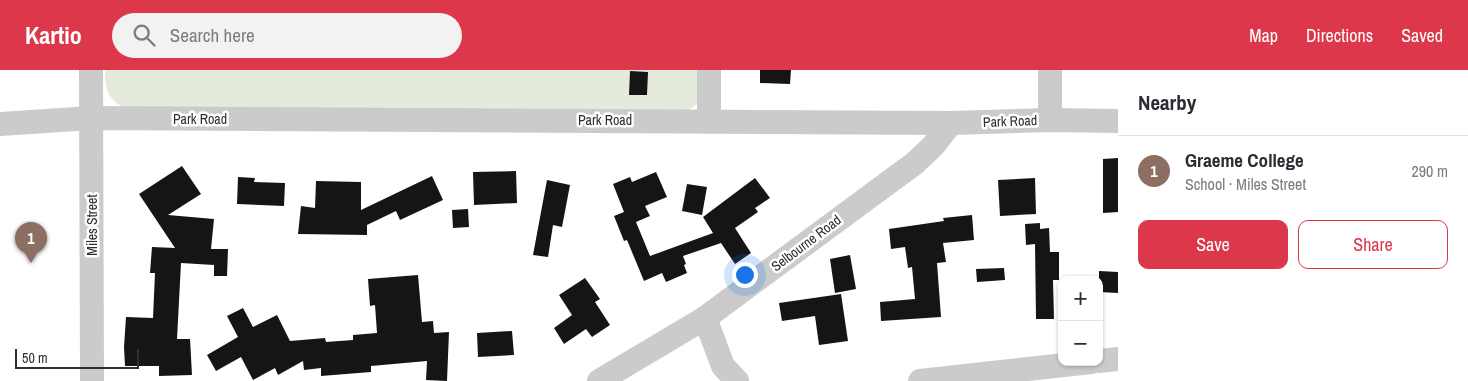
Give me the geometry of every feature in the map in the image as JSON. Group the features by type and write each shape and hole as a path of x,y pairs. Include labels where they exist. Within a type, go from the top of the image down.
{"street":[{"name":"Miles Street","path":"91,70 92,381"},
{"path":"709,70 709,121"},
{"path":"1050,70 1050,120"},
{"name":"Park Road","path":"0,124 92,118 951,123 1050,120 1118,121"},
{"name":"Selbourne Road","path":"599,381 705,318 915,162 933,146 951,123"},
{"path":"705,318 723,366 737,381"},
{"path":"1103,361 1118,359"},
{"path":"920,381 1058,366"}],"green space":[{"path":"105,70 704,70 698,103 688,111 125,109 114,101 108,93"}],"building":[{"path":"760,70 791,70 790,84 760,83"},
{"path":"630,71 648,72 647,95 629,95"},
{"path":"1118,158 1118,212 1103,213 1103,159"},
{"path":"182,166 201,194 168,215 214,219 211,249 228,249 227,276 214,276 214,265 181,263 177,339 190,339 192,375 159,376 159,366 125,366 126,317 153,318 155,273 150,273 152,247 175,248 139,194"},
{"path":"516,171 517,203 474,205 473,172"},
{"path":"656,172 667,197 645,206 650,216 636,222 650,256 713,233 703,217 755,178 770,198 755,208 758,212 735,228 751,253 735,264 721,243 683,256 687,273 666,282 662,273 644,281 627,240 624,241 614,216 624,212 613,184 630,177 632,182"},
{"path":"432,176 443,200 400,220 396,211 367,225 367,235 298,234 301,206 315,208 316,181 361,182 361,210"},
{"path":"238,177 255,178 254,182 285,183 284,206 237,204"},
{"path":"1035,178 1036,214 1000,216 998,180"},
{"path":"547,180 570,185 562,227 553,225 548,257 533,255"},
{"path":"687,184 707,187 702,215 682,211"},
{"path":"468,209 469,227 453,228 452,210"},
{"path":"972,215 974,240 943,243 946,262 937,263 941,317 881,321 880,302 915,299 912,267 908,268 905,247 891,249 889,229 944,221 943,218"},
{"path":"1040,223 1040,229 1049,228 1050,252 1059,252 1059,276 1058,280 1053,280 1054,319 1036,319 1035,244 1026,245 1025,224"},
{"path":"850,255 856,289 835,293 830,259"},
{"path":"1004,268 1005,280 977,282 976,269"},
{"path":"1099,271 1118,272 1118,293 1103,292 1103,276 1099,276"},
{"path":"418,275 422,322 433,321 434,333 449,332 447,381 426,380 427,361 371,366 371,372 321,376 321,368 304,370 303,361 278,375 275,368 253,380 241,357 216,371 207,355 238,337 227,316 243,308 253,327 277,315 290,341 325,338 326,342 353,340 353,335 377,333 375,305 370,306 368,279"},
{"path":"585,278 600,299 595,302 610,325 592,337 586,329 564,344 554,328 572,315 559,295"},
{"path":"841,294 848,341 819,345 815,316 782,321 779,303"},
{"path":"512,331 514,355 478,357 477,333"}],"place":[{"name":"Graeme College","path":"31,263"}]}
